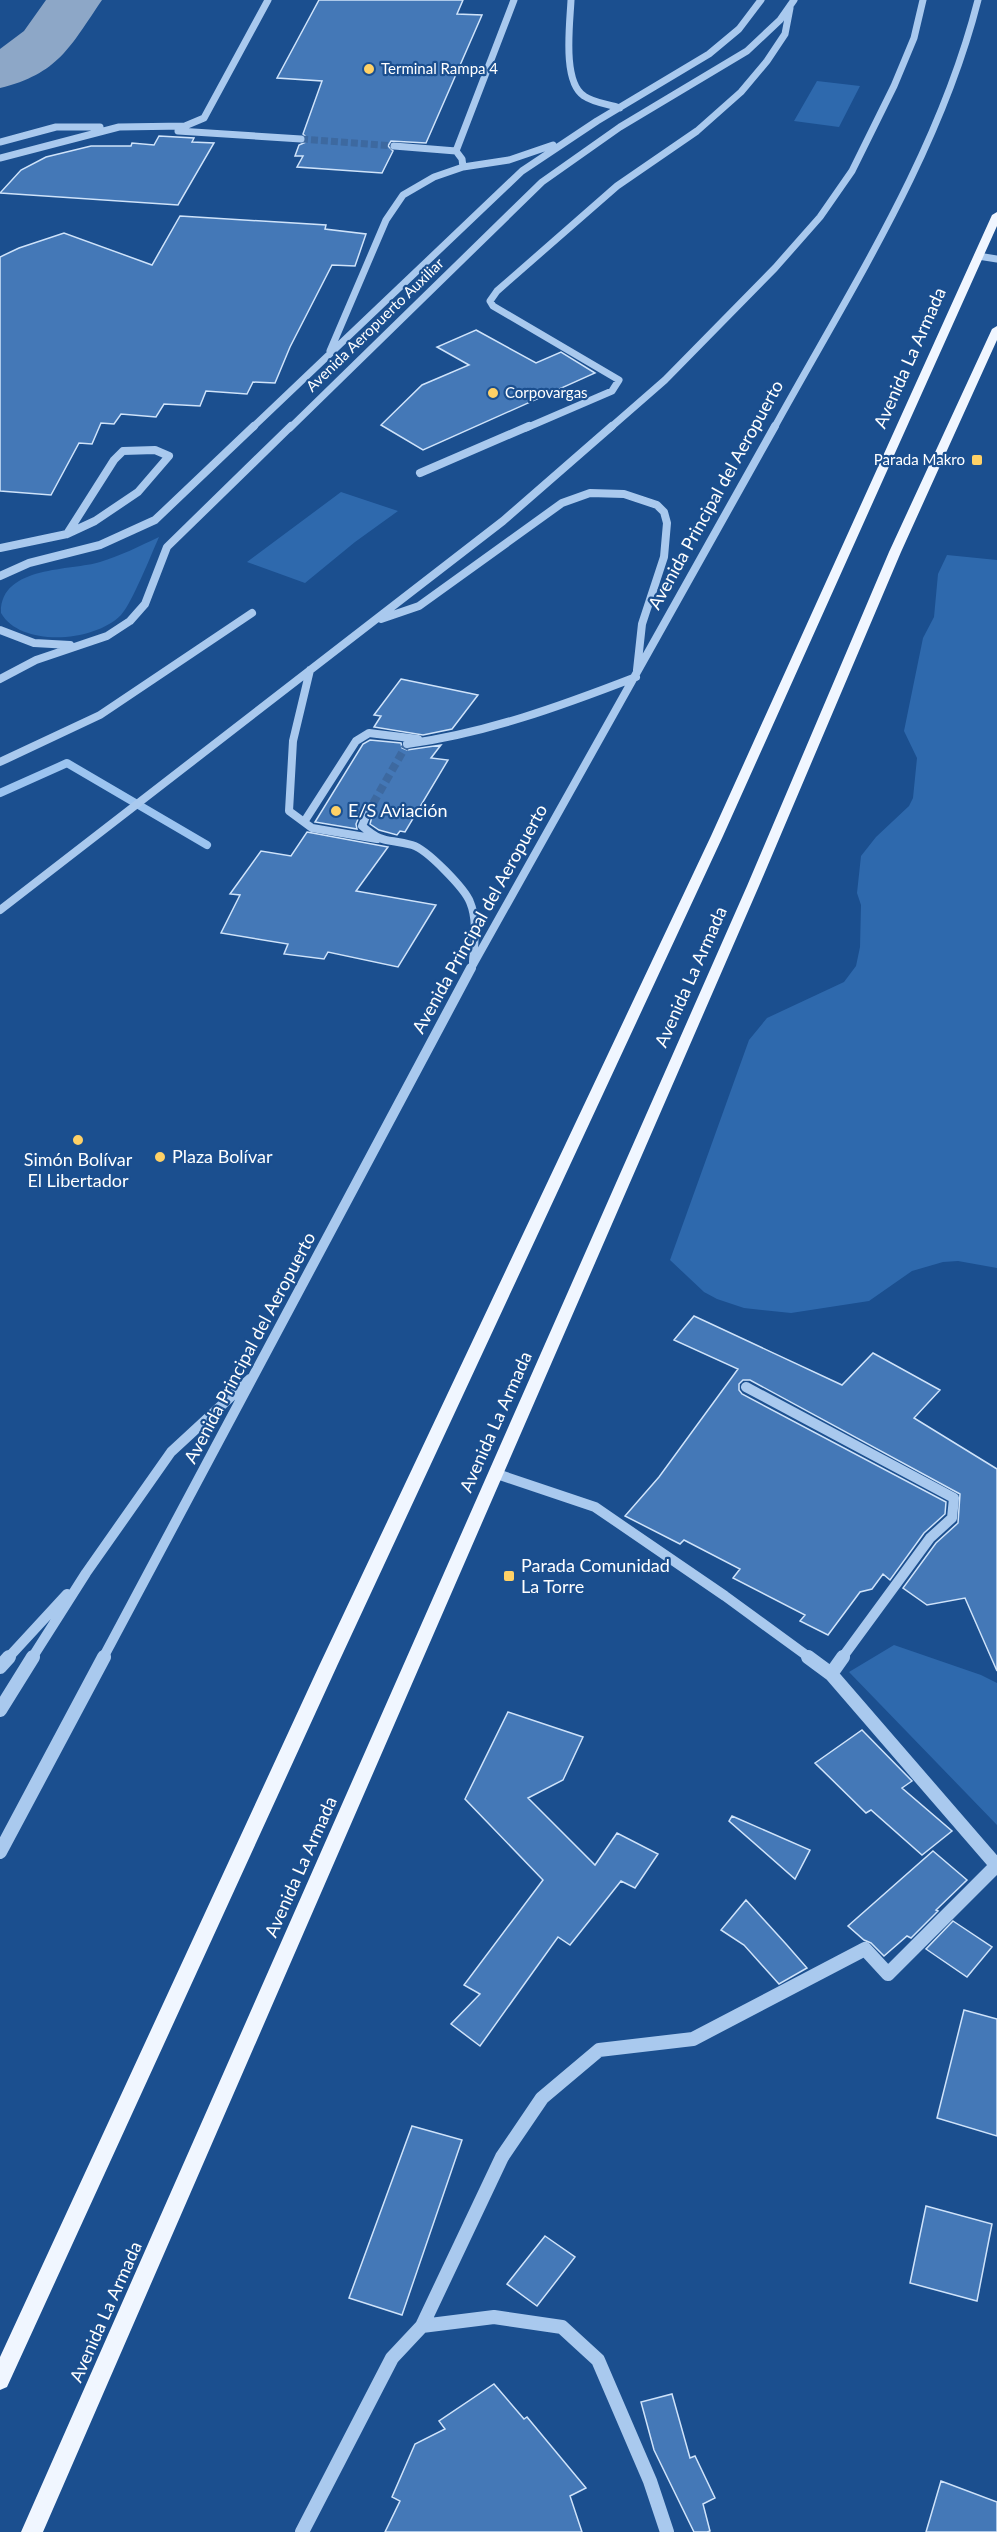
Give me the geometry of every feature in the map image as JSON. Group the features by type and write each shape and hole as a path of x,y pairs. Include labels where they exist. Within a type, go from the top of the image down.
{"main road":[{"name":"Avenida La Armada","path":"0,2380 328,1666 988,257 997,215"},
{"name":"Avenida La Armada","path":"32,2532 497,1474 753,886 895,552 997,329"}],"street":[{"path":"0,142 56,127 178,127 195,123 204,118 212,107 268,0"},
{"path":"456,151 514,0"},
{"path":"571,0 570,43 573,79 579,92 586,97 620,108"},
{"name":"Avenida Aeropuerto Auxiliar","path":"0,576 25,563 83,551 155,520 522,171 564,141 679,74 703,57 742,26 761,0"},
{"path":"3,908 503,521 665,380 805,234 820,217 852,171 872,134 914,38 923,0"},
{"name":"Avenida Principal del Aeropuerto","path":"0,1852 473,965 636,677 930,142 951,95 978,0"},
{"path":"420,473 612,391 619,380 613,375 493,306 490,301 497,291 617,186 697,131 741,92 767,61 785,34 792,4"},
{"name":"Avenida Aeropuerto Auxiliar","path":"0,679 41,658 94,642 124,627 140,612 150,597 160,559 167,548 542,182 620,127 747,51 792,4"},
{"path":"0,158 119,127 301,139"},
{"path":"327,356 362,273 394,206 403,195 416,186 463,167 509,160 564,141"},
{"path":"394,146 456,151 462,159 463,167"},
{"path":"0,548 67,534 95,520 131,497 169,456 154,450 123,451 114,460 67,534"},
{"path":"372,622 419,606 562,503 590,493 624,494 657,505 664,512 667,523 664,557 642,624 636,677 566,704 434,741 408,744"},
{"path":"0,762 100,715 252,613"},
{"path":"0,630 20,639 46,646 94,642"},
{"path":"310,670 293,741 289,811 312,828 414,845 432,856 470,901 476,924 473,965"},
{"path":"304,822 356,741 369,733 382,733 434,741"},
{"path":"367,814 362,826 376,839"},
{"path":"0,1710 86,1573 171,1452 257,1373"},
{"path":"746,1387 954,1498 952,1518 930,1538 831,1674"},
{"path":"302,2532 392,2358 422,2326 502,2157 542,2098 599,2050 693,2039 865,1949 888,1974 997,1866 831,1674 725,1596 595,1507 497,1474"},
{"path":"0,1666 86,1573"},
{"path":"422,2326 494,2317 561,2327 598,2360 650,2481 667,2532"}],"shaded area":[{"path":"817,81 860,86 839,127 794,121"},
{"path":"341,492 398,511 355,542 305,583 247,562"},
{"path":"159,537 125,609 109,624 77,635 41,636 25,632 11,624 1,613 4,597 12,586 25,578 56,569 100,562"},
{"path":"947,555 997,560 997,1268 958,1261 943,1262 912,1271 869,1301 791,1313 744,1308 704,1292 670,1260 749,1040 767,1018 844,982 856,966 860,947 861,905 857,893 861,856 876,837 909,806 913,798 917,758 904,731 923,638 934,617 938,574"},
{"path":"894,1645 981,1675 997,1683 997,1825 849,1672"}],"building":[{"name":"Terminal Rampa 4","path":"319,0 463,0 457,14 482,15 426,143 391,141 388,146 393,151 382,173 297,167 303,156 295,156 299,145 306,142 303,134 322,81 277,78"},
{"path":"159,136 194,138 192,142 214,143 178,205 0,193 21,170 46,157 91,146 131,146 132,143 154,145"},
{"path":"180,216 326,225 325,229 366,234 355,266 332,265 290,347 275,383 253,382 247,394 206,391 200,406 164,404 156,417 121,414 114,424 101,423 92,444 79,443 51,495 0,491 0,257 64,233 152,265"},
{"name":"Corpovargas","path":"476,330 536,363 561,352 595,373 423,450 381,425 422,385 469,365 437,347"},
{"path":"401,679 478,695 452,729 423,735 374,727 381,716 374,715"},
{"path":"370,740 401,743 402,748 407,750 441,745 431,758 448,760 405,832 400,831 397,835 379,830 370,824 373,813 367,808 361,812 356,824 357,829 315,822 363,744"},
{"path":"307,832 388,847 356,891 436,905 398,967 328,952 324,959 284,954 288,944 221,933 240,895 230,894 261,851 291,856"},
{"path":"694,1316 842,1385 873,1353 940,1390 914,1418 997,1469 997,1671 965,1598 927,1605 903,1588 936,1543 958,1523 960,1494 750,1380 743,1380 739,1384 742,1394 946,1502 945,1514 924,1533 890,1580 883,1574 872,1589 860,1592 828,1635 800,1621 805,1615 733,1578 740,1569 684,1540 680,1544 625,1516 659,1477 738,1369 674,1340"},
{"path":"508,1712 583,1737 563,1780 528,1798 595,1865 617,1833 658,1854 635,1888 621,1881 570,1945 558,1937 480,2046 451,2024 480,1994 464,1985 543,1880 465,1799"},
{"path":"862,1730 912,1781 902,1788 952,1831 922,1855 871,1810 866,1813 815,1763"},
{"path":"732,1816 810,1850 795,1879 729,1821"},
{"path":"933,1851 967,1880 911,1938 907,1936 884,1956 848,1926"},
{"path":"746,1900 807,1968 779,1984 744,1945 721,1930"},
{"path":"953,1921 992,1947 967,1977 926,1949"},
{"path":"964,2010 997,2019 997,2136 937,2118"},
{"path":"412,2126 462,2140 402,2315 349,2298"},
{"path":"926,2206 992,2224 977,2301 910,2283"},
{"path":"545,2236 575,2257 537,2306 507,2284"},
{"path":"494,2384 524,2419 527,2417 586,2488 570,2496 582,2532 385,2532 400,2501 392,2497 415,2444 445,2429 439,2421"},
{"path":"672,2394 690,2458 695,2456 715,2498 703,2504 710,2531 707,2532 694,2532 654,2450 641,2402"},
{"path":"941,2481 997,2502 997,2532 926,2532"}],"waterway":[{"path":"0,793 67,763 207,845"}],"taxiway":[{"path":"0,71 36,51 51,34 74,0"}],"tunnel":[{"path":"301,139 394,146"},
{"path":"367,814 407,744"}],"place":[{"name":"Terminal Rampa 4","path":"369,69"},
{"name":"Corpovargas","path":"493,393"},
{"name":"Parada Makro","path":"977,460"},
{"name":"E/S Aviación","path":"336,811"},
{"name":"Simón Bolívar El Libertador","path":"78,1140"},
{"name":"Plaza Bolívar","path":"160,1157"},
{"name":"Parada Comunidad La Torre","path":"509,1576"}]}
